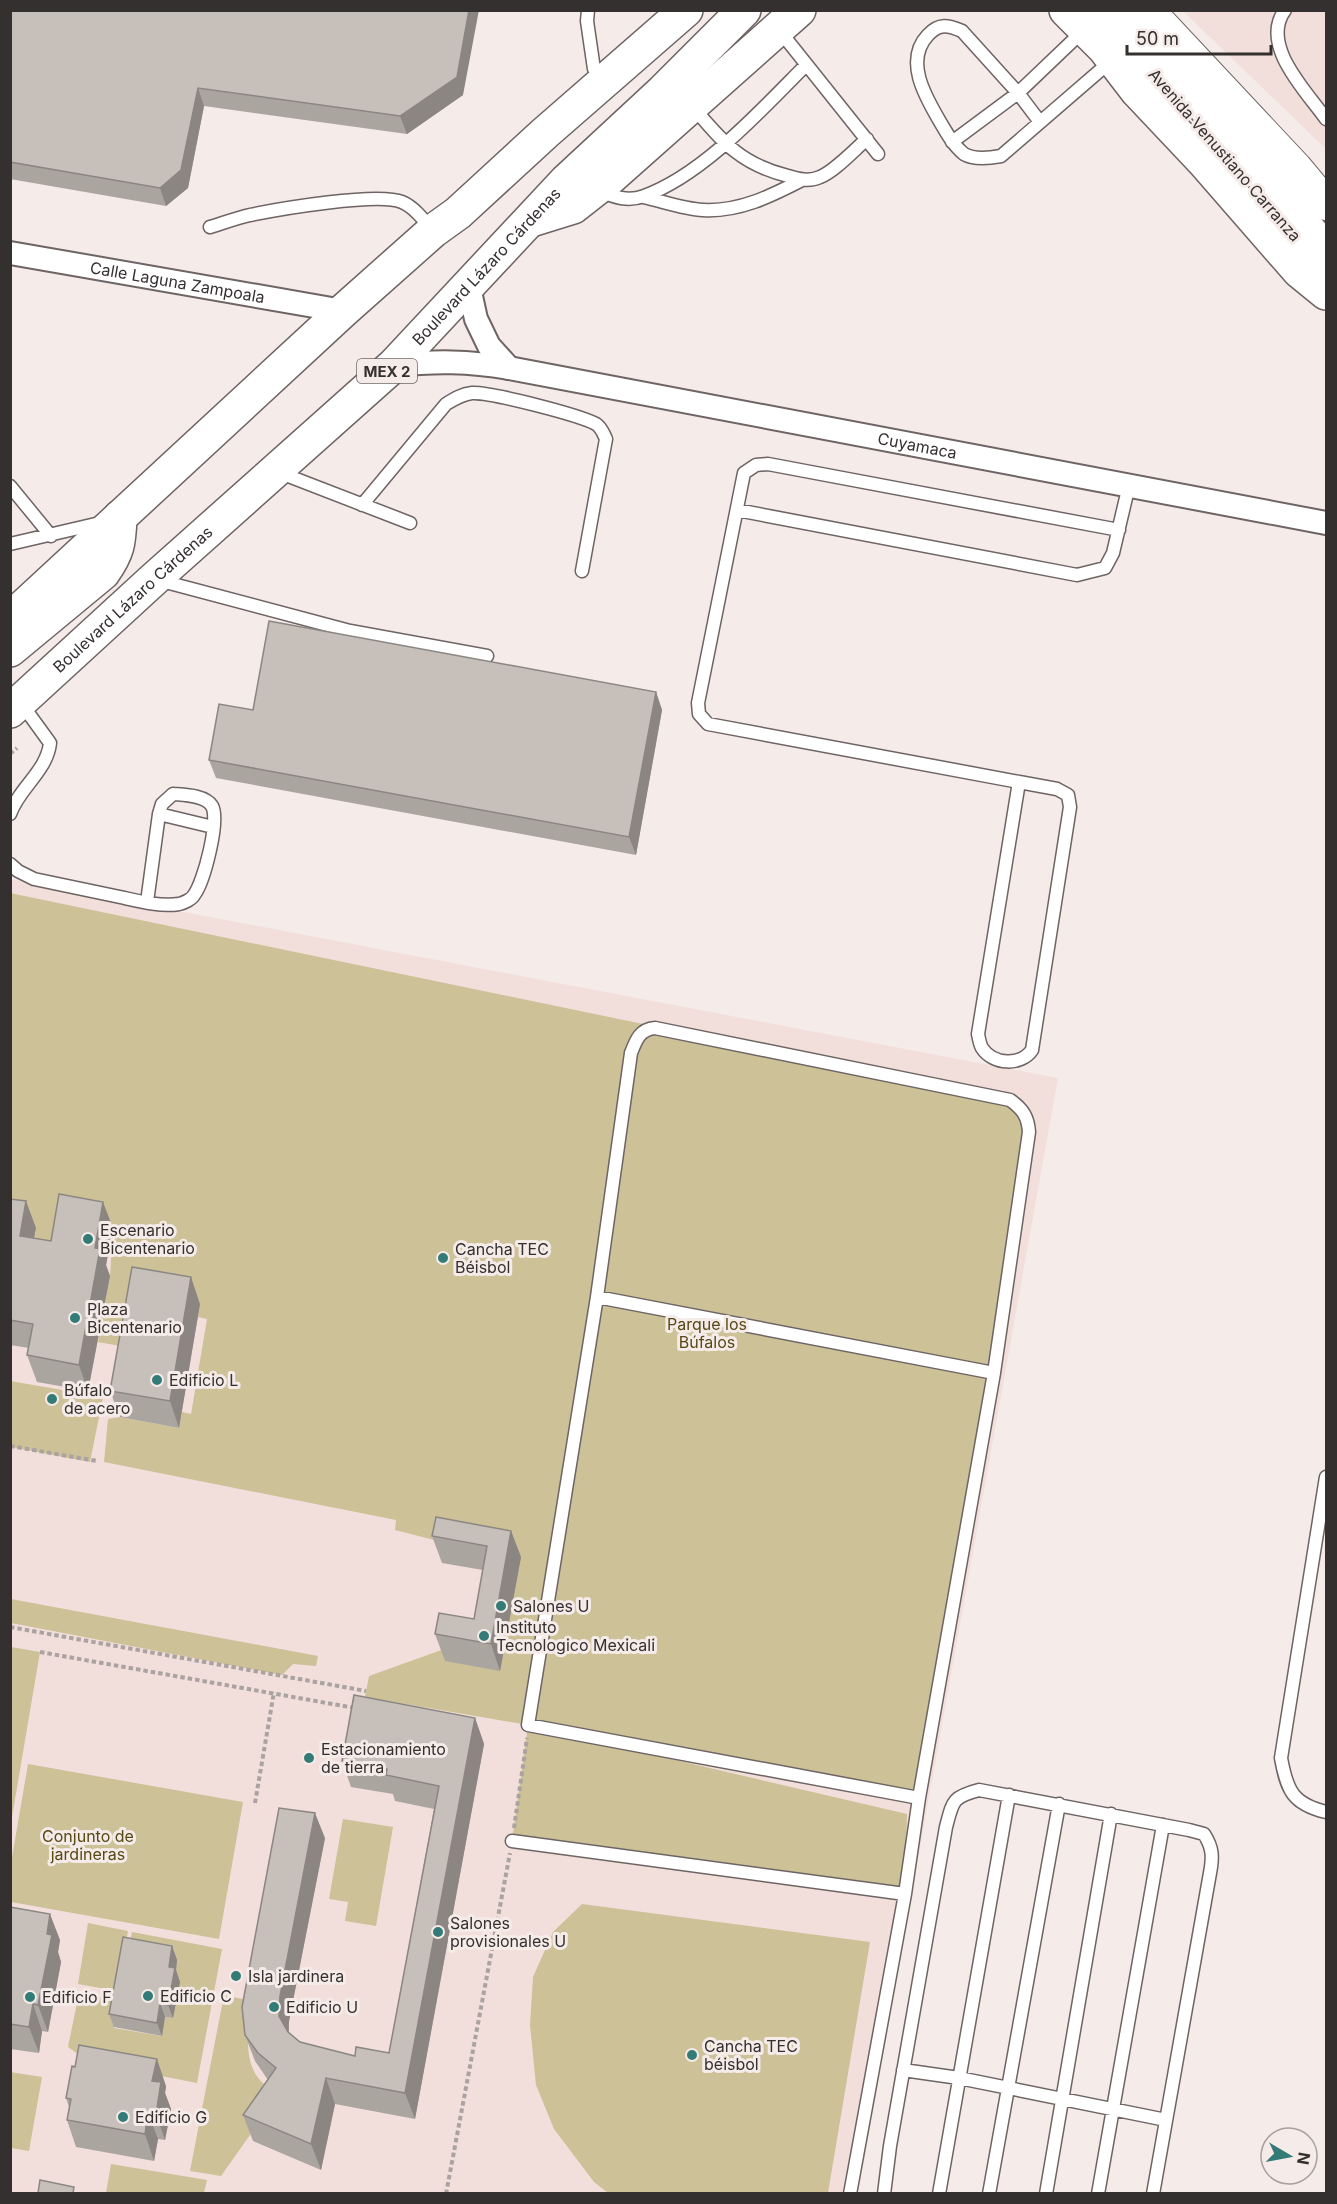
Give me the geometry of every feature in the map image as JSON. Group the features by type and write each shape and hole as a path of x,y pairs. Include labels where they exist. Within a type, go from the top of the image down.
{"main road":[{"path":"546,133 594,69 657,10"},
{"path":"10,619 343,311 433,231 458,213 686,10"},
{"name":"Boulevard Lázaro Cárdenas","path":"15,707 154,579 394,365 566,181 663,92 744,10"},
{"path":"1120,10 1207,110 1314,213"},
{"path":"1148,10 1288,159 1314,213 1326,250"},
{"path":"1083,17 1137,92 1204,162 1292,263 1326,293"},
{"name":"Avenida Venustiano Carranza","path":"1083,17 1276,211 1326,273"},
{"path":"530,220 573,207 788,20"},
{"path":"10,650 103,573 115,557 120,517"}],"street":[{"name":"Calle Laguna Zampoala","path":"10,254 343,311"},
{"path":"469,287 476,320 489,346 510,368"},
{"name":"Cuyamaca","path":"394,365 433,361 510,368 1326,523"}],"lane":[{"path":"588,10 587,21 594,69"},
{"path":"1286,10 1280,22 1277,38 1282,56 1326,119"},
{"path":"952,142 1018,93 1083,17"},
{"path":"788,20 806,65 879,154"},
{"path":"1040,122 1018,93 962,31 951,26 940,26 929,33 921,44 918,75 922,90 952,142 966,155 980,158 1001,156 1113,60"},
{"path":"643,197 674,180 725,144 806,65"},
{"path":"692,105 725,144 744,159 767,171 802,180"},
{"path":"596,189 618,199 643,197 703,210 729,208 756,202 802,180 819,178 867,140"},
{"path":"210,227 249,215 359,199 389,198 404,202 417,212 433,231"},
{"path":"362,505 446,404 459,396 472,393 511,399 581,419 596,424 602,429 606,439 582,571"},
{"path":"1019,782 978,1034 981,1047 991,1057 1015,1062 1027,1057 1032,1050 1070,807 1068,795 1057,789 708,724 699,714 698,703 744,473 756,465 768,464 1119,530"},
{"path":"274,471 410,523"},
{"path":"737,510 1077,575 1105,568 1113,554 1129,485"},
{"path":"10,486 51,536"},
{"path":"10,544 51,536 120,517"},
{"path":"154,579 350,631 488,656"},
{"path":"10,814 13,805 49,753 50,743 15,707"},
{"path":"10,864 34,879 147,902 181,904 193,897 202,880 213,826 212,806 201,799 173,794 162,804 147,902"},
{"path":"159,814 213,826"},
{"path":"850,2193 905,1894 919,1798 994,1373 1029,1132 1025,1112 1010,1100 655,1028 646,1029 640,1033 631,1053 597,1297 528,1725 919,1798"},
{"path":"597,1297 994,1373"},
{"path":"1326,1477 1281,1758 1285,1781 1302,1804 1326,1812"},
{"path":"884,2193 903,2070 946,1827 953,1802 962,1794 979,1790 1204,1834 1210,1844 1213,1855 1153,2193"},
{"path":"939,2193 1009,1795"},
{"path":"988,2193 1059,1804"},
{"path":"1046,2193 1111,1814"},
{"path":"1098,2193 1163,1825"},
{"path":"512,1841 905,1894"},
{"path":"903,2070 959,2078 1166,2120"}],"path":[{"path":"10,753 17,748"},
{"path":"10,1446 98,1461"},
{"path":"10,1627 366,1691"},
{"path":"40,1652 274,1692 364,1710"},
{"path":"255,1803 274,1692"},
{"path":"446,2193 512,1841 528,1725"}],"shaded area":[{"path":"1183,11 1326,11 1326,149"},
{"name":"Instituto Tecnologico Mexicali","path":"10,879 1058,1078 858,2193 11,2193"}],"green space":[{"name":"Parque los Búfalos","path":"10,893 1010,1100 1029,1132 919,1798 547,1730 907,1814 905,1894 512,1841 528,1725 365,1697 369,1676 447,1648 445,1660 520,1557 446,1543 395,1530 396,1520 104,1462 108,1419 120,1417 179,1428 182,1412 191,1414 207,1319 198,1317 200,1304 132,1348 98,1342 110,1276 113,1229 69,1221 29,1290 36,1228 10,1223"},
{"path":"10,1381 103,1397 90,1462 11,1447"},
{"path":"10,1599 318,1656 316,1666 293,1664 282,1675 11,1623"},
{"path":"10,1647 40,1652 11,1823"},
{"name":"Conjunto de jardineras","path":"28,1764 243,1802 219,1939 11,1902 11,1863"},
{"path":"343,1819 393,1827 376,1926 345,1921 348,1902 329,1899"},
{"name":"Cancha TEC béisbol","path":"582,1904 870,1942 828,2193 608,2193 594,2182 554,2129 536,2085 530,2025 533,1977 553,1932"},
{"path":"88,1923 128,1931 117,1991 78,1984"},
{"path":"132,1932 222,1949 197,2083 89,2062 68,2047 79,1993 119,2001 114,2028 161,2036 165,2017 173,2018 128,1950"},
{"path":"224,1995 252,2001 248,2033 249,2055 256,2075 279,2094 221,2176 190,2171"},
{"path":"10,2072 42,2077 29,2151 11,2148"},
{"path":"111,2164 207,2180 204,2193 106,2193"}],"building":[{"path":"10,10 469,10 457,77 400,116 198,88 181,170 160,188 10,162"},
{"path":"269,621 656,692 629,837 209,760 219,704 253,710"},
{"path":"59,1194 103,1202 95,1248 100,1249 79,1365 27,1355 33,1324 10,1320 10,1199 26,1201 20,1236 51,1241"},
{"name":"Edificio L","path":"132,1267 191,1277 170,1401 110,1391"},
{"path":"436,1517 511,1531 491,1644 435,1634 439,1613 474,1619 487,1546 432,1536"},
{"path":"354,1695 475,1718 405,2093 326,2078 311,2144 243,2115 276,2068 258,2053 245,2035 242,2007 279,1808 315,1813 280,1996 279,2016 288,2032 300,2042 355,2056 356,2047 389,2053 439,1786 386,1775 387,1769 342,1761"},
{"path":"10,1907 50,1914 47,1934 52,1935 38,2005 33,2004 29,2027 10,2024"},
{"name":"Edificio C","path":"123,1937 172,1946 169,1967 175,1968 168,2005 160,2003 157,2023 109,2014"},
{"path":"79,2045 157,2059 152,2081 161,2082 156,2114 148,2113 145,2134 67,2120 71,2099 66,2098"},
{"path":"40,2180 74,2187 73,2193 38,2193"}],"place":[{"name":"Escenario Bicentenario","path":"88,1239"},
{"name":"Cancha TEC Béisbol","path":"443,1258"},
{"name":"Plaza Bicentenario","path":"75,1318"},
{"name":"Edificio L","path":"157,1380"},
{"name":"Búfalo de acero","path":"52,1399"},
{"name":"Salones U","path":"501,1606"},
{"name":"Instituto Tecnologico Mexicali","path":"484,1636"},
{"name":"Estacionamiento de tierra","path":"309,1758"},
{"name":"Salones provisionales U","path":"438,1932"},
{"name":"Isla jardinera","path":"236,1976"},
{"name":"Edificio C","path":"148,1996"},
{"name":"Edificio F","path":"30,1997"},
{"name":"Edificio U","path":"274,2007"},
{"name":"Cancha TEC béisbol","path":"692,2055"},
{"name":"Edificio G","path":"123,2117"}]}
